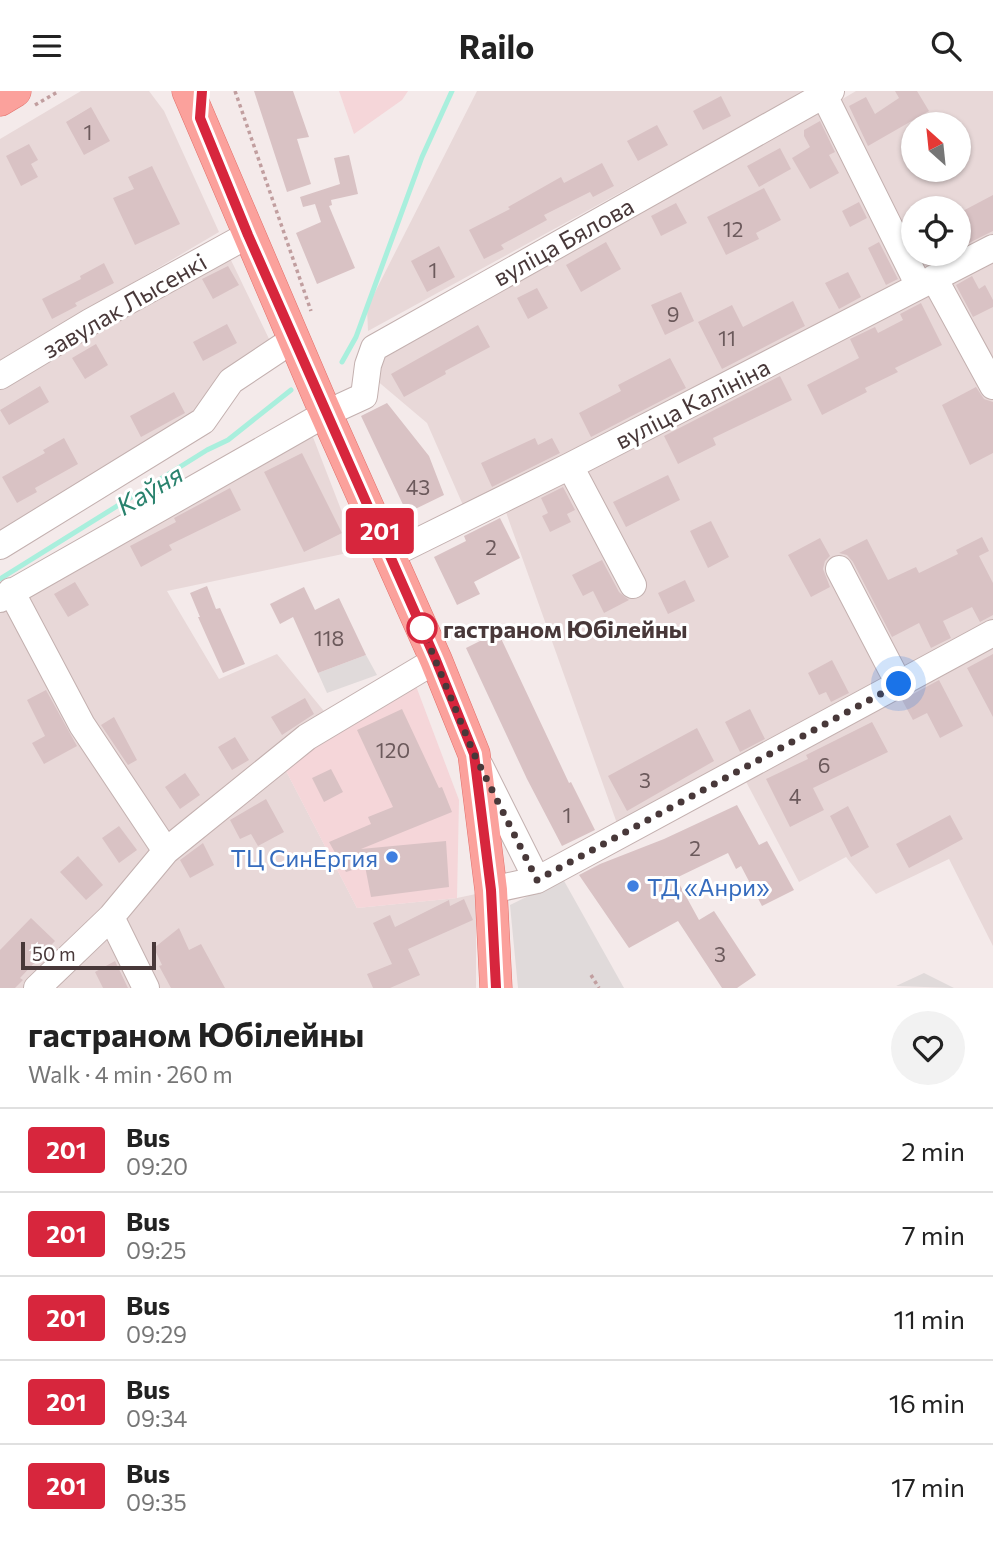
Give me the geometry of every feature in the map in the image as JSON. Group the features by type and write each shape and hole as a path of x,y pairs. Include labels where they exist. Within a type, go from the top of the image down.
{"main road":[{"path":"197,100 248,235 303,339 324,407 436,660 474,754 491,890 496,988"}],"street":[{"path":"827,93 927,282 993,386"},
{"name":"вуліца Бялова","path":"324,407 364,396 368,365 374,348 827,93"},
{"name":"завулак Лысенкі","path":"0,376 90,322 248,235"},
{"name":"вуліца Калініна","path":"390,555 570,466 993,248"},
{"path":"0,546 203,421 231,381 303,339"},
{"path":"166,851 82,725 5,595 324,407"},
{"path":"570,466 633,585"},
{"path":"839,569 899,684"},
{"path":"491,890 537,880 993,633"},
{"path":"37,988 111,917 166,851 307,737 436,660"},
{"path":"474,754 537,880"},
{"path":"111,917 146,988"}],"path":[{"path":"235,91 303,339"},
{"path":"591,975 599,988"}],"shaded area":[{"path":"81,91 149,91 164,111 219,232 0,361 0,139"},
{"path":"339,91 408,91 402,100 354,134"},
{"path":"477,91 806,91 368,331 367,308"},
{"path":"856,91 993,91 993,239 971,251 971,196 901,196 901,237 834,104"},
{"path":"826,105 901,257 901,266 906,266 913,281 466,512 427,423 375,379 386,353"},
{"path":"993,252 993,375 940,279 966,266 971,266 971,263"},
{"path":"229,256 271,343 227,368 196,414 107,465 0,535 0,385"},
{"path":"915,266 942,266 921,277"},
{"path":"931,285 993,398 993,623 619,829 503,504"},
{"path":"311,432 357,551 167,591 219,679 277,654 328,716 26,988 0,988 0,609"},
{"path":"993,639 993,946 949,859 876,894 846,857 799,882 743,776"},
{"path":"366,655 377,675 327,693 318,673"},
{"path":"416,686 459,800 457,898 357,908 284,767"},
{"path":"284,767 357,908 476,894 476,988 155,988 121,918 167,860"},
{"path":"563,879 624,988 518,988 510,905"},
{"path":"111,928 141,988 49,988"},
{"path":"924,973 954,988 896,986"}],"building":[{"path":"254,91 293,91 309,137 297,139 311,184 287,192"},
{"path":"895,91 917,91 929,111 901,112 901,127 868,146 849,106 866,97 875,114 899,98"},
{"path":"721,96 731,116 703,130 693,111"},
{"path":"91,107 110,141 84,155 66,122"},
{"path":"820,121 835,152 829,155 839,173 810,189 792,158 810,147 804,130"},
{"path":"657,125 668,145 638,161 627,141"},
{"path":"29,144 38,160 31,164 38,177 21,186 6,156"},
{"path":"780,148 791,169 759,187 747,166"},
{"path":"349,155 358,194 331,200 332,205 329,206 355,268 317,284 296,233 321,222 315,204 303,207 300,197 340,184 334,158"},
{"path":"602,163 614,186 593,197 590,192 544,215 547,220 501,245 504,249 484,259 469,230 510,209 508,207 561,177 564,183"},
{"path":"152,166 180,224 135,245 113,198 134,189 128,177"},
{"path":"764,188 781,220 756,233 759,239 726,255 707,217"},
{"path":"993,195 993,231 971,242 971,207"},
{"path":"859,202 867,218 850,227 842,211"},
{"path":"676,203 687,223 661,236 651,216"},
{"path":"606,242 621,269 581,292 566,265"},
{"path":"879,242 898,279 886,285 868,248"},
{"path":"439,246 455,277 427,292 411,261"},
{"path":"104,263 114,283 75,303 77,306 52,319 42,299 81,279 80,276"},
{"path":"228,266 239,285 213,299 202,279"},
{"path":"848,272 861,297 839,309 825,283"},
{"path":"972,276 979,289 985,285 993,300 993,307 973,317 956,285"},
{"path":"537,288 548,308 528,319 517,298"},
{"path":"681,292 694,321 665,335 651,305"},
{"path":"793,301 805,326 722,369 698,322 732,305 743,327"},
{"path":"921,303 942,345 895,368 898,372 865,388 867,392 822,415 807,385 859,358 850,339 875,327 878,333 903,320 900,314"},
{"path":"227,324 237,343 203,361 193,342"},
{"path":"478,325 490,347 404,397 391,374"},
{"path":"96,344 108,365 85,379 72,358"},
{"path":"670,358 686,388 591,437 579,413 621,391 618,385"},
{"path":"780,376 792,400 713,438 716,445 678,464 664,436"},
{"path":"40,386 49,402 9,425 0,410"},
{"path":"976,387 984,399 993,402 993,453 970,465 942,405"},
{"path":"174,392 185,413 141,437 130,416"},
{"path":"387,403 429,456 444,495 407,513 361,416"},
{"path":"64,438 78,464 35,488 37,492 17,503 2,477 45,453 43,450"},
{"path":"535,438 538,445 552,438 560,453 492,487 481,463"},
{"path":"302,453 342,533 304,552 264,472"},
{"path":"668,475 680,500 626,527 613,502"},
{"path":"563,487 575,510 567,514 571,522 550,532 542,516 548,513 541,498"},
{"path":"230,488 241,510 169,545 172,550 141,567 130,546 176,522 174,518"},
{"path":"500,518 520,558 474,582 480,594 457,605 434,557 466,541 464,536"},
{"path":"711,521 729,557 708,568 690,531"},
{"path":"982,537 989,551 979,556 993,583 993,615 980,622 972,607 943,621 951,638 931,648 919,623 892,637 853,562 847,555 839,553 867,539 888,580 916,567 919,573 958,554 956,550"},
{"path":"820,538 830,556 823,569 830,587 811,597 788,555"},
{"path":"602,560 619,592 629,600 604,613 593,591 583,596 572,575"},
{"path":"685,580 695,601 668,614 658,593"},
{"path":"75,582 89,605 68,617 54,594"},
{"path":"207,586 245,664 223,673 190,593"},
{"path":"304,587 315,610 339,598 366,655 318,673 293,617 280,624 270,604"},
{"path":"498,632 569,783 571,782 595,830 562,846 527,779 466,648"},
{"path":"993,654 993,717 967,668"},
{"path":"832,660 849,693 831,702 826,692 819,695 808,673"},
{"path":"939,680 963,726 940,738 927,713 913,720 902,700"},
{"path":"46,690 77,746 44,764 32,743 45,736 27,700"},
{"path":"305,698 314,714 282,735 271,717"},
{"path":"402,709 452,812 361,849 446,841 449,887 371,897 365,866 346,872 329,842 371,824 368,817 393,807 357,730"},
{"path":"750,709 765,739 740,752 725,722"},
{"path":"114,717 137,760 128,765 101,725"},
{"path":"872,722 888,752 813,788 824,810 790,827 766,779 808,759 806,755"},
{"path":"697,728 714,761 627,811 608,776"},
{"path":"235,737 249,760 232,770 218,747"},
{"path":"331,769 343,792 324,802 312,778"},
{"path":"185,773 200,795 180,809 165,787"},
{"path":"266,799 284,832 258,846 251,834 240,839 230,820"},
{"path":"737,805 759,845 767,841 794,890 762,906 741,866 736,869 728,853 676,878 699,920 714,911 756,975 737,988 722,988 678,921 629,948 579,875"},
{"path":"848,806 869,847 851,857 830,816"},
{"path":"950,815 963,839 909,868 896,844"},
{"path":"119,826 137,850 119,863 102,838"},
{"path":"203,843 214,865 190,878 180,860"},
{"path":"78,856 103,885 86,900 60,872"},
{"path":"464,899 473,920 408,949 420,975 390,988 373,988 367,974 392,964 373,923 390,915 395,927 449,900 450,906"},
{"path":"31,918 55,941 20,978 23,980 15,988 0,988 0,950"},
{"path":"179,928 189,950 201,944 225,988 171,988 159,966 162,965 154,948"},
{"path":"115,961 128,988 103,988 95,972"}],"waterway":[{"name":"Каўня","path":"342,362 356,337 422,157 452,91"},
{"name":"Каўня","path":"0,579 207,450 228,440 291,390"}],"bus line":[{"name":"201","path":"202,91 200,118 248,235 436,660 474,754 491,890 496,988"}],"place":[{"name":"гастраном Юбілейны","path":"422,628"},
{"name":"ТЦ СинЕргия","path":"392,857"},
{"name":"ТД «Анри»","path":"633,886"}],"route":[{"path":"422,628 474,754 537,880 899,684"}]}
